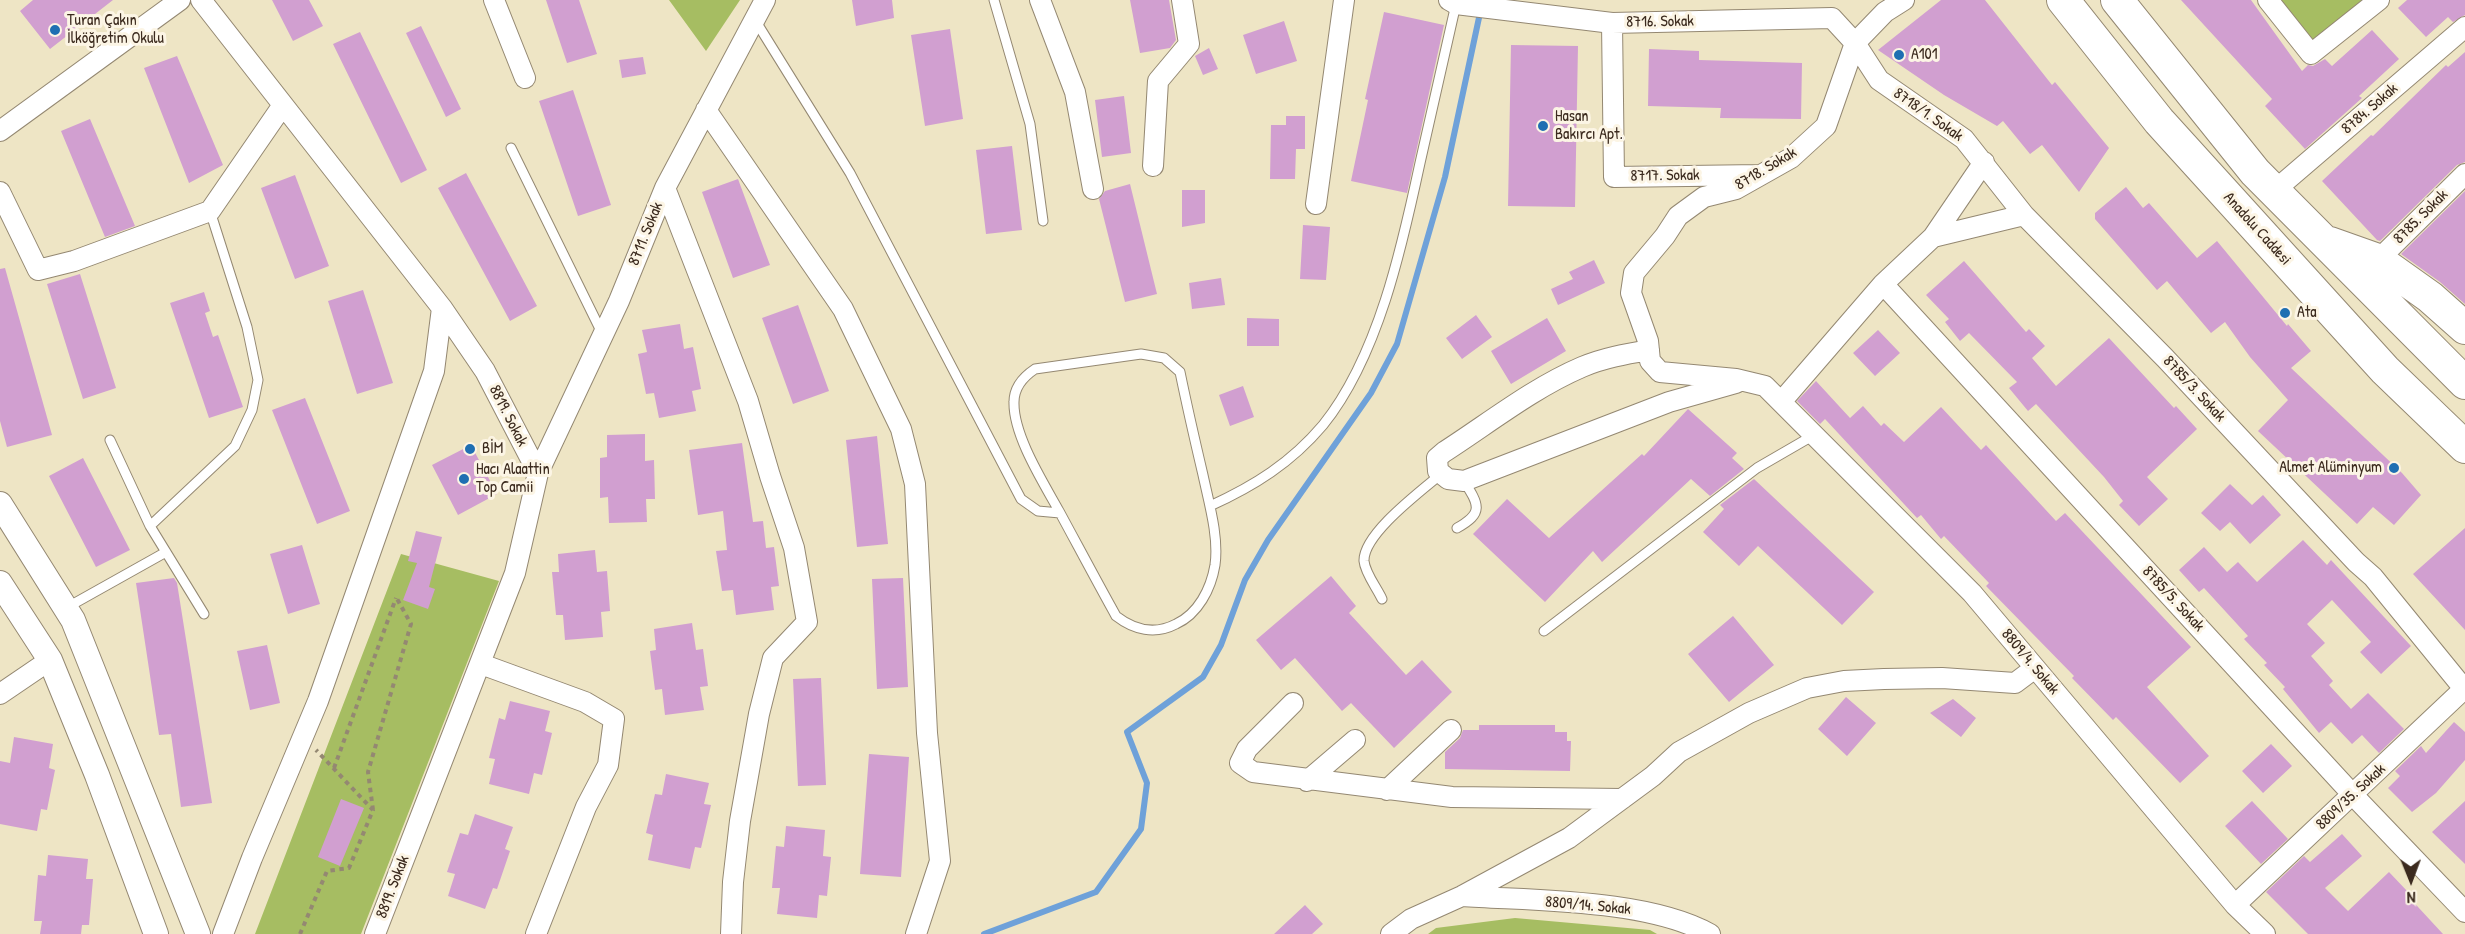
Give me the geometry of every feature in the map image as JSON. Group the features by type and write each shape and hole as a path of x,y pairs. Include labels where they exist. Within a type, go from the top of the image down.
{"highway":[{"name":"Anadolu Caddesi","path":"2063,0 2159,121 2385,370 2465,447"},
{"path":"2117,0 2255,172 2465,384"},
{"path":"2323,241 2378,260 2430,297 2465,328"}],"street":[{"path":"0,131 180,0"},
{"name":"8819. Sokak","path":"201,0 442,308 485,371 538,473 515,573 375,934"},
{"path":"494,0 525,78"},
{"name":"8711. Sokak","path":"538,473 603,335 665,188 765,0"},
{"path":"1040,0 1075,92 1093,189"},
{"path":"1154,166 1158,81 1189,44 1182,0"},
{"path":"1316,204 1344,0"},
{"name":"8718. Sokak","path":"1781,402 1765,386 1744,381 1660,372 1650,361 1642,320 1631,293 1634,273 1665,236 1678,216 1704,197 1736,189 1791,158 1826,126 1855,43 1885,12 1904,0"},
{"path":"2268,0 2311,54 2379,0"},
{"name":"8716. Sokak","path":"1452,2 1612,23 1832,18 1855,43"},
{"name":"8717. Sokak","path":"1612,23 1614,177 1763,175"},
{"name":"8784. Sokak","path":"2274,191 2465,27"},
{"name":"8718/1. Sokak","path":"1855,43 1879,80 1964,139 2024,215"},
{"path":"0,192 38,270 74,261 210,211 284,105"},
{"path":"706,110 843,309 901,429 913,473 927,733 940,861 916,934"},
{"path":"1781,402 1882,284 1933,237 1984,162"},
{"name":"8785. Sokak","path":"2378,260 2465,174"},
{"path":"665,188 748,401 794,548 807,622 773,658 759,714 740,821 733,882 731,934"},
{"path":"1933,237 2024,215"},
{"name":"8785/3. Sokak","path":"2024,215 2165,358 2356,562 2373,577 2465,689"},
{"name":"8785/5. Sokak","path":"1882,284 2353,795 2465,912"},
{"path":"223,934 252,858 318,701 434,371 442,308"},
{"path":"1649,350 1612,357 1582,367 1542,389 1444,452 1436,463 1441,474 1448,479 1464,482 1669,402 1744,381"},
{"name":"8809/4. Sokak","path":"1781,402 1972,593 2235,904 2265,934"},
{"path":"0,504 73,620 198,934"},
{"path":"0,583 50,660 97,775 155,934"},
{"path":"0,694 50,660"},
{"path":"481,664 585,702 614,719 608,765 586,807 536,934"},
{"path":"1391,934 1411,919 1462,896 1569,838 1622,799 1679,752 1749,713 1807,688 1844,681 1884,679 1942,678 2015,683 2035,668"},
{"name":"8809/35. Sokak","path":"2235,904 2465,689"},
{"path":"1293,703 1247,749 1240,763 1253,772 1452,797 1622,799"},
{"path":"1387,790 1451,730"},
{"path":"1307,780 1355,740"},
{"name":"8809/14. Sokak","path":"1462,896 1645,911 1697,927 1710,934"}],"lane":[{"path":"994,0 1030,124 1043,221"},
{"path":"1210,506 1247,489 1288,461 1323,423 1352,379 1379,314 1394,270 1452,2"},
{"path":"754,19 850,173 1021,499 1038,511 1060,513"},
{"path":"511,148 603,335"},
{"path":"150,526 235,446 252,410 258,380 248,327 210,211"},
{"path":"1141,354 1164,358 1180,372 1210,506 1216,553 1215,565 1208,589 1188,617 1172,626 1155,630 1134,627 1116,616 1036,471 1014,408 1017,387 1035,369 1141,354"},
{"path":"1544,631 1757,468 1814,435"},
{"path":"110,440 150,526 204,614"},
{"path":"1382,599 1365,566 1365,552 1378,533 1401,508 1441,474"},
{"path":"1457,528 1471,520 1476,512 1476,500 1464,482"},
{"path":"65,608 166,552"}],"path":[{"path":"300,934 327,871 349,868 373,810 368,772 411,624 396,597 334,768"},
{"path":"302,738 373,810"}],"green space":[{"path":"669,0 740,0 706,51"},
{"path":"2279,0 2374,0 2315,45"},
{"path":"401,554 499,581 361,934 255,934"},
{"path":"1515,918 1650,930 1657,934 1428,934 1436,928"}],"building":[{"name":"Turan Çakın İlköğretim Okulu","path":"33,0 113,0 50,49 20,11"},
{"path":"272,0 309,0 323,26 293,41"},
{"path":"546,0 579,0 597,54 567,63"},
{"path":"852,0 892,0 894,18 856,26"},
{"path":"1130,0 1169,0 1176,40 1170,48 1140,53"},
{"path":"1941,0 1985,0 2052,85 2055,82 2109,148 2079,192 2042,145 2030,154 2003,121 1997,126 1944,95 1878,50"},
{"path":"2181,0 2251,0 2302,71 2308,65 2313,66 2325,59 2332,66 2372,30 2399,59 2359,96 2362,98 2305,149 2265,106 2272,99"},
{"path":"2407,0 2465,0 2465,15 2453,22 2448,17 2426,37 2398,8"},
{"path":"1384,12 1444,25 1407,193 1351,181 1368,100 1365,99"},
{"path":"1284,21 1297,61 1256,74 1243,35"},
{"path":"421,26 461,109 446,117 406,33"},
{"path":"950,29 963,119 925,126 911,35"},
{"path":"360,32 427,170 401,183 333,44"},
{"name":"Hasan Bakırcı Apt.","path":"1511,45 1578,46 1575,207 1508,206"},
{"path":"1209,48 1218,69 1203,75 1195,56"},
{"path":"1649,49 1699,51 1699,60 1802,63 1801,119 1720,118 1721,108 1648,106"},
{"path":"2465,52 2465,162 2457,165 2380,241 2377,240 2322,181 2371,135 2373,136 2446,65 2448,67"},
{"path":"177,56 223,165 189,183 144,68"},
{"path":"643,57 646,74 622,78 619,60"},
{"path":"573,90 611,205 578,216 539,101"},
{"path":"1124,96 1131,153 1102,157 1095,100"},
{"path":"1286,116 1305,116 1305,149 1296,149 1295,179 1270,179 1271,125 1286,125"},
{"path":"90,119 135,226 105,237 61,131"},
{"path":"1012,146 1022,230 986,234 976,150"},
{"path":"466,173 537,306 510,321 438,188"},
{"path":"295,175 329,266 295,279 261,188"},
{"path":"738,179 770,265 733,278 702,192"},
{"path":"1130,184 1157,294 1125,302 1099,199 1105,191"},
{"path":"2126,187 2143,208 2149,203 2197,258 2217,241 2287,326 2288,324 2311,351 2291,368 2402,473 2421,495 2394,525 2373,507 2357,524 2258,431 2288,400 2250,357 2225,322 2211,333 2167,281 2157,290 2095,219 2095,213"},
{"path":"1182,190 1205,190 1205,223 1182,227"},
{"path":"2465,191 2465,304 2440,282 2401,254"},
{"path":"1303,225 1330,227 1326,280 1300,279"},
{"path":"1594,260 1605,283 1558,305 1551,289 1573,279 1569,272"},
{"path":"1964,261 2026,332 2029,329 2045,346 2032,358 2056,386 2109,338 2174,408 2176,406 2197,429 2147,477 2168,499 2139,526 2119,505 2123,501 2104,477 2036,404 2028,411 2009,388 2017,382 1969,333 1960,341 1945,322 1949,319 1926,295"},
{"path":"5,268 52,435 7,447 0,421 0,269"},
{"path":"80,274 116,388 83,399 47,284"},
{"path":"1221,278 1225,305 1192,309 1189,283"},
{"path":"363,290 393,383 357,394 328,301"},
{"path":"204,292 210,311 205,313 213,337 218,335 243,407 209,418 170,303"},
{"path":"798,305 829,391 793,404 762,318"},
{"path":"1476,315 1492,337 1462,359 1446,338"},
{"path":"1247,318 1279,319 1279,346 1247,346"},
{"path":"1547,318 1566,351 1511,384 1491,351"},
{"path":"680,324 684,349 693,347 701,389 692,391 696,411 659,418 654,393 646,394 638,354 647,352 642,330"},
{"path":"1878,330 1900,353 1875,376 1853,353"},
{"path":"1816,381 1850,418 1863,406 1881,426 1884,423 1904,442 1941,407 1981,450 1986,445 2056,521 2065,513 2191,647 2147,687 2209,756 2180,783 2116,717 2113,720 2072,678 2074,676 1986,586 1989,583 1944,536 1941,539 1921,515 1917,518 1825,419 1820,424 1797,401"},
{"path":"1243,386 1254,417 1230,426 1219,395"},
{"path":"305,398 350,511 317,524 272,410"},
{"path":"1688,409 1737,453 1732,458 1744,469 1710,496 1691,479 1602,562 1593,551 1545,602 1473,534 1507,499 1549,538 1642,454 1644,456"},
{"path":"645,434 645,461 654,460 655,499 646,499 647,522 609,523 608,497 600,498 600,458 607,457 607,435"},
{"path":"877,436 888,544 857,547 846,440"},
{"path":"742,443 753,522 763,521 766,548 774,547 779,586 771,587 774,610 736,615 733,590 722,591 716,551 727,550 723,511 698,515 689,450"},
{"name":"Hacı Alaattin Top Camii","path":"471,445 497,494 458,515 432,465"},
{"path":"83,458 130,550 96,567 49,476"},
{"path":"1754,479 1874,592 1842,625 1758,546 1739,566 1703,532 1724,509 1720,505"},
{"path":"2230,484 2252,505 2263,495 2281,515 2250,544 2230,522 2220,531 2201,513"},
{"path":"2465,528 2465,630 2413,574"},
{"path":"416,531 442,537 429,587 435,589 428,609 403,600 417,563 408,561"},
{"path":"2303,540 2327,565 2331,560 2411,646 2381,674 2360,652 2371,642 2332,600 2307,624 2325,643 2311,656 2333,681 2329,685 2351,709 2368,693 2404,729 2379,753 2362,735 2352,744 2331,722 2319,733 2283,689 2285,687 2264,665 2267,663 2244,639 2248,636 2204,588 2199,592 2179,570 2204,547 2227,572 2238,562 2257,582"},
{"path":"302,545 320,604 288,614 270,554"},
{"path":"595,550 597,572 607,571 610,611 601,612 603,637 565,640 563,615 556,615 552,572 559,572 558,554"},
{"path":"1331,576 1356,606 1349,613 1406,675 1422,660 1452,692 1394,748 1351,703 1342,711 1295,658 1281,670 1256,640"},
{"path":"174,578 177,583 212,803 181,807 171,734 159,735 136,583"},
{"path":"903,578 908,687 877,689 872,579"},
{"path":"1733,616 1774,665 1729,702 1688,654"},
{"path":"692,623 696,650 703,649 708,686 700,687 704,710 665,715 662,689 655,690 650,651 656,650 654,629"},
{"path":"267,645 280,703 250,710 237,651"},
{"path":"821,678 826,785 798,786 793,679"},
{"path":"1846,697 1876,723 1847,756 1818,729"},
{"path":"1953,699 1976,718 1961,737 1930,713"},
{"path":"510,701 550,711 545,731 552,733 542,775 534,773 529,794 489,784 495,759 489,758 499,718 505,720"},
{"path":"2454,722 2465,732 2465,760 2436,793 2412,812 2388,788 2400,776 2395,771 2421,746 2426,753"},
{"path":"1479,725 1555,725 1555,732 1567,732 1567,741 1571,741 1570,771 1445,769 1445,752 1460,738 1463,730 1479,730"},
{"path":"14,737 53,744 49,768 55,770 47,810 41,809 37,831 0,824 0,761 10,763"},
{"path":"2271,744 2292,766 2263,793 2242,771"},
{"path":"869,754 909,757 901,877 860,874"},
{"path":"666,774 709,783 704,804 711,805 701,848 695,847 690,869 648,860 653,835 646,833 655,794 662,795"},
{"path":"341,799 364,808 340,866 318,857"},
{"path":"2252,801 2288,839 2261,864 2225,826"},
{"path":"2465,801 2465,864 2432,832"},
{"path":"475,814 513,827 505,849 510,851 497,889 493,888 485,909 448,896 455,874 447,872 460,833 468,835"},
{"path":"786,826 825,830 823,856 831,857 827,896 819,895 817,918 777,914 780,888 772,888 776,846 784,847"},
{"path":"2342,834 2362,856 2325,888 2348,911 2389,872 2443,934 2308,934 2266,892 2304,856 2310,862"},
{"path":"48,855 88,859 86,879 93,879 89,925 82,925 81,934 40,934 42,921 34,921 38,875 46,876"},
{"path":"1305,905 1323,924 1312,934 1274,934"}],"waterway":[{"path":"984,934 1096,892 1141,829 1147,783 1127,732 1203,677 1221,645 1245,580 1268,540 1371,393 1397,344 1445,177 1480,13"}],"place":[{"name":"Turan Çakın İlköğretim Okulu","path":"55,30"},
{"name":"A101","path":"1899,55"},
{"name":"Hasan Bakırcı Apt.","path":"1543,126"},
{"name":"Ata","path":"2285,313"},
{"name":"BİM","path":"470,449"},
{"name":"Almet Alüminyum","path":"2394,468"},
{"name":"Hacı Alaattin Top Camii","path":"464,479"}]}
